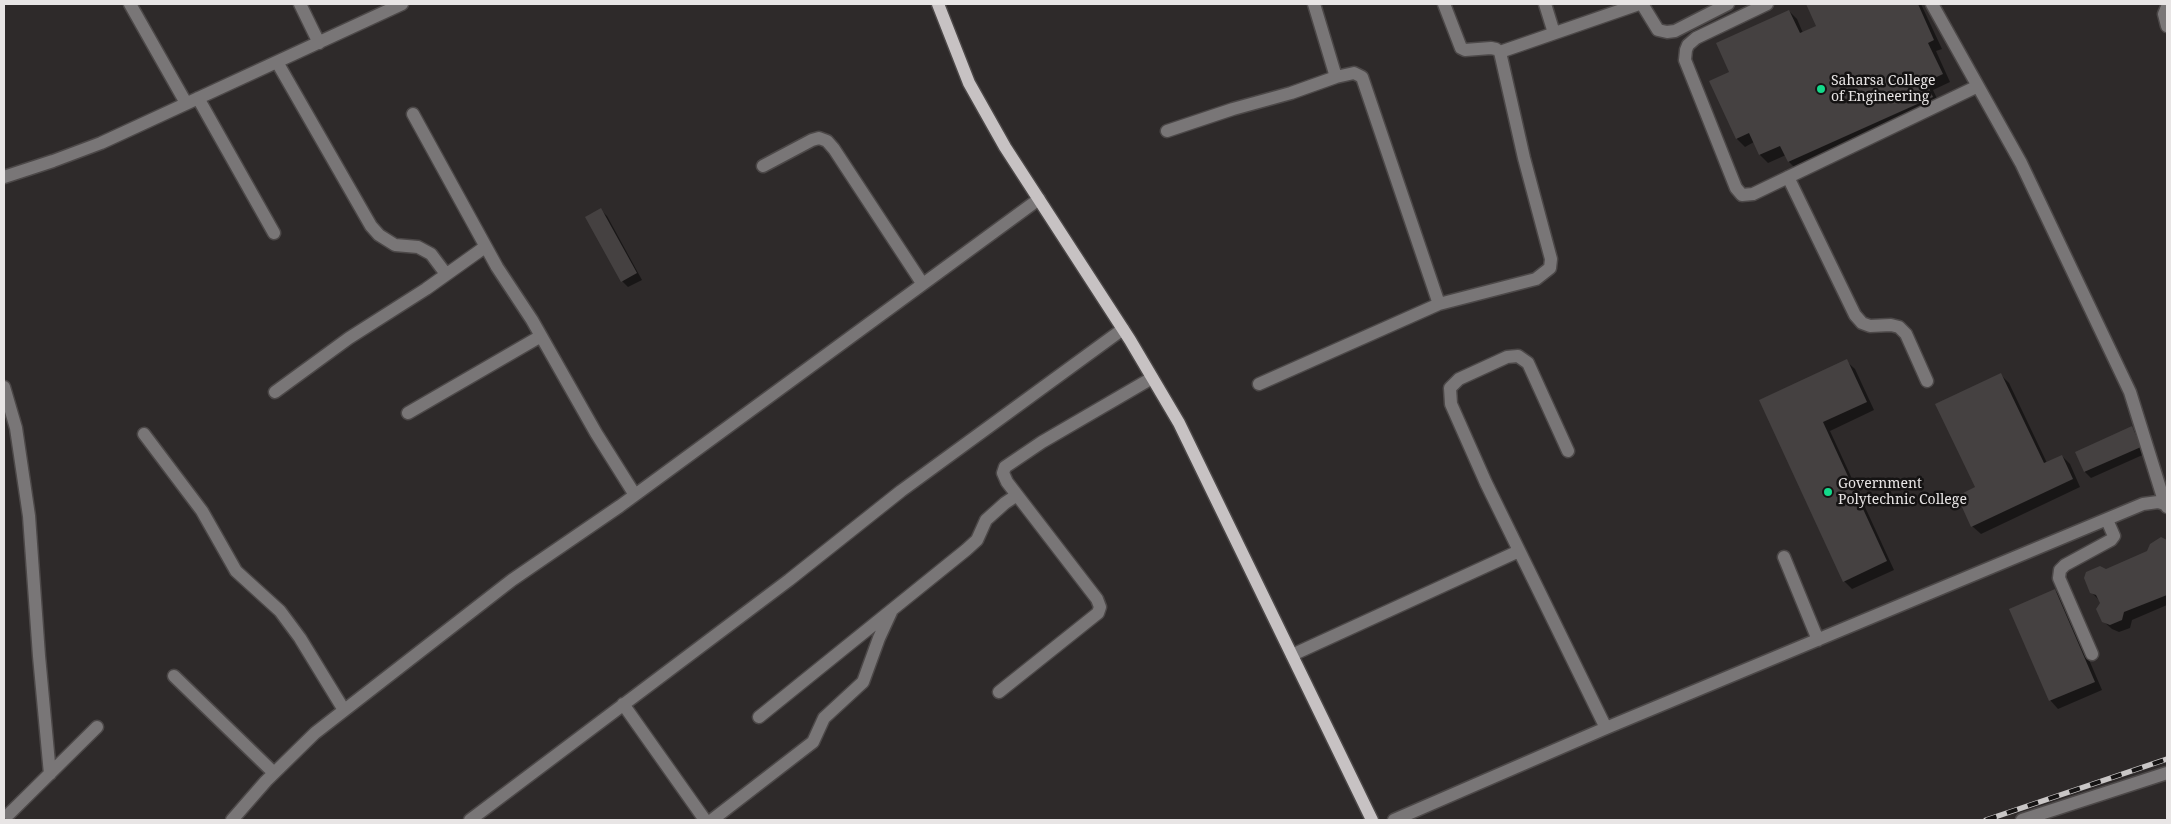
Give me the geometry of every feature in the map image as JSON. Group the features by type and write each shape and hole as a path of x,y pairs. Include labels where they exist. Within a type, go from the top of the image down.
{"main road":[{"path":"938,4 969,82 1005,147 1123,330 1179,423 1372,820"}],"street":[{"path":"130,4 274,233"},
{"path":"300,4 319,43"},
{"path":"4,177 80,151 402,4"},
{"path":"1314,4 1336,77"},
{"path":"1259,384 1439,304 1536,279 1550,268 1551,259 1524,158 1500,52 1491,48 1465,50 1462,48 1444,4"},
{"path":"1545,4 1554,33"},
{"path":"1500,52 1640,4 1658,30 1667,32 1675,31 1728,4"},
{"path":"1767,4 1696,38 1688,44 1685,60 1736,188 1742,195 1753,194 1978,86"},
{"path":"1932,4 2021,163 2130,392 2166,506"},
{"path":"2167,7 2164,14 2167,26"},
{"path":"277,62 371,226 379,235 395,245 418,247 431,254 446,274"},
{"path":"1167,131 1232,108 1292,93 1354,72 1362,77 1439,304"},
{"path":"414,114 485,247 541,336 596,432 635,495"},
{"path":"763,166 812,140 819,138 827,141 922,283"},
{"path":"1788,177 1855,315 1862,323 1870,326 1891,325 1899,327 1906,334 1927,381"},
{"path":"232,820 274,773 315,733 512,580 635,495 1039,199"},
{"path":"275,392 349,338 485,247"},
{"path":"470,820 788,580 901,491 1123,330"},
{"path":"408,413 541,336"},
{"path":"1568,451 1528,363 1518,356 1507,357 1459,379 1450,388 1451,404 1519,551 1606,728"},
{"path":"999,692 1098,613 1100,607 1003,473 1005,467 1042,442 1152,378"},
{"path":"4,387 16,428 29,516 50,774"},
{"path":"144,434 202,511 236,572 280,611 300,638 344,710"},
{"path":"759,717 894,606 966,550 977,540 986,520 1005,503 1018,495"},
{"path":"1394,820 1606,728 2144,504 2158,502 2166,506"},
{"path":"2092,654 2058,578 2060,570 2065,565 2111,540 2114,536 2107,520"},
{"path":"1292,655 1519,551"},
{"path":"1784,557 1818,640"},
{"path":"712,820 813,742 824,718 863,682 894,606"},
{"path":"174,676 274,773"},
{"path":"623,704 705,820"},
{"path":"11,814 97,727"},
{"path":"2022,820 2167,773"}],"building":[{"name":"Saharsa College of Engineering","path":"1806,4 1918,4 1934,40 1928,43 1943,74 1926,82 1933,97 1788,162 1780,146 1759,155 1749,133 1736,139 1709,81 1729,72 1716,43 1789,10 1800,33 1816,26"},
{"path":"601,208 637,273 621,282 585,217"},
{"name":"Government Polytechnic College","path":"1847,359 1867,402 1823,422 1887,561 1843,582 1759,400"},
{"path":"2001,373 2044,463 2062,455 2073,479 1971,527 1957,496 1975,487 1935,404"},
{"path":"2132,426 2141,447 2084,472 2075,452"},
{"path":"2161,537 2167,540 2167,595 2124,612 2122,620 2110,625 2102,622 2096,609 2100,603 2096,595 2090,593 2084,578 2086,572 2100,566 2106,569 2147,551 2150,544"},
{"path":"2055,589 2095,682 2049,701 2009,609"}],"railway":[{"path":"1986,820 2167,759"}],"place":[{"name":"Saharsa College of Engineering","path":"1821,89"},
{"name":"Government Polytechnic College","path":"1828,492"}]}
